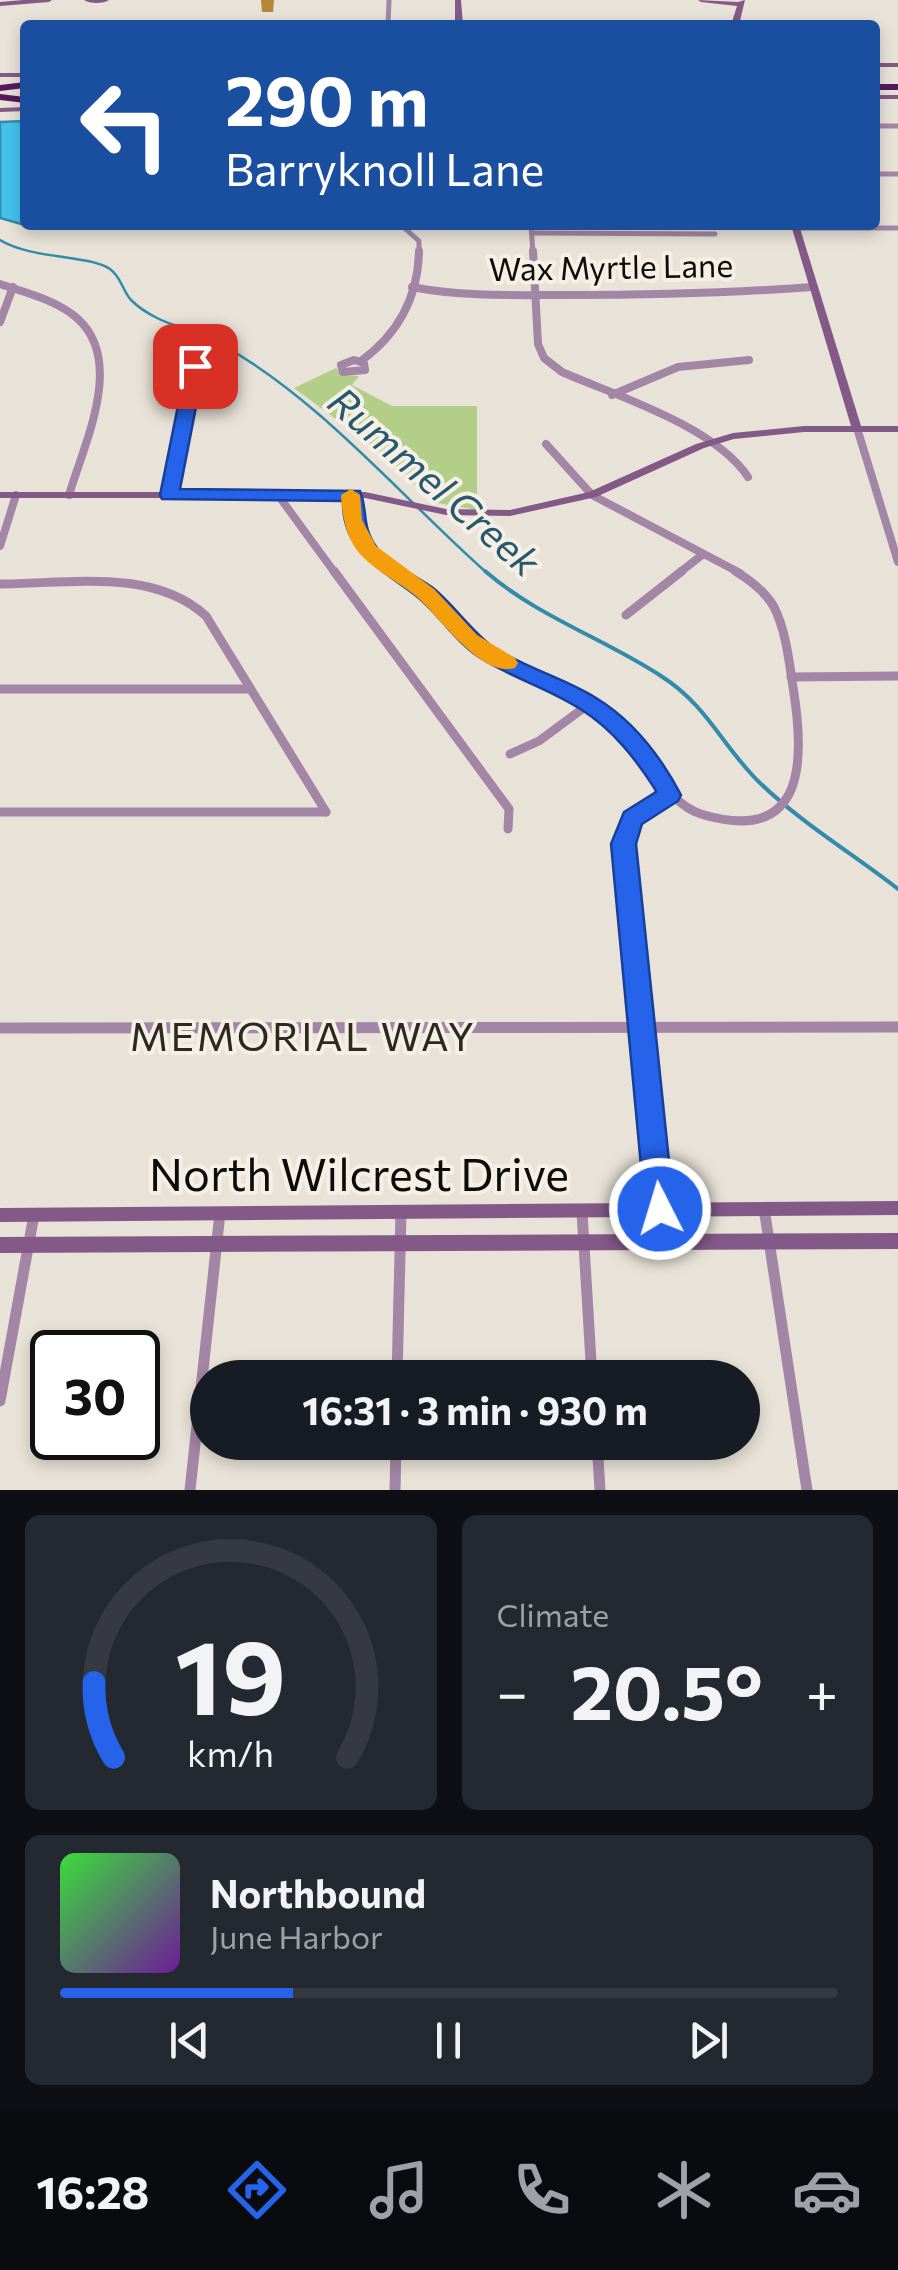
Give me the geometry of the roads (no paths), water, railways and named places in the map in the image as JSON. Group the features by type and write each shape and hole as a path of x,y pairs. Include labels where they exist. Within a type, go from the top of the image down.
{"street":[{"path":"0,4 49,0"},
{"path":"87,0 106,0"},
{"path":"700,0 741,2"},
{"path":"361,361 384,346 397,331 418,276 420,242 407,230"},
{"path":"532,230 538,344 544,358 562,372 712,441 738,459 748,476"},
{"path":"569,230 715,234"},
{"path":"796,230 898,562"},
{"path":"0,284 76,316 89,326 99,344 101,370 69,495"},
{"path":"0,322 12,287"},
{"name":"Wax Myrtle Lane","path":"412,287 448,294 536,295 705,294 812,287"},
{"path":"612,394 640,378 678,365 749,360"},
{"path":"169,495 191,379"},
{"path":"0,495 353,495 402,500 460,514 527,510 592,495 712,441 758,431 898,429"},
{"path":"353,495 352,520 368,550 380,562 426,594 484,651 589,704 643,752 670,795 694,813 740,820 778,810 791,794 800,742 778,616 770,600 759,586 592,495 546,444"},
{"path":"0,546 16,495"},
{"path":"278,495 509,809 508,829"},
{"path":"626,614 702,555"},
{"path":"0,584 140,586 177,594 206,616 326,812 0,812"},
{"path":"790,678 898,676"},
{"path":"0,690 250,689"},
{"path":"510,754 539,741 589,704"},
{"path":"663,1242 624,844 632,819 670,795"},
{"path":"0,1028 898,1027"},
{"path":"764,1208 807,1490"},
{"name":"North Wilcrest Drive","path":"0,1215 898,1208"},
{"path":"397,1360 401,1212"},
{"path":"582,1212 591,1360"},
{"path":"190,1490 220,1213"},
{"path":"0,1401 34,1215"},
{"name":"North Wilcrest Drive","path":"0,1245 898,1242"},
{"path":"395,1490 396,1460"},
{"path":"598,1460 600,1490"}],"water":[{"path":"20,121 20,224 0,218 0,122"}],"waterway":[{"name":"Rummel Creek","path":"0,240 28,251 100,264 117,276 131,300 147,312 207,337 253,363 323,418 487,573"},
{"name":"Rummel Creek","path":"485,571 527,601 677,687 703,713 746,769 775,797 898,889"}],"district":[{"name":"MEMORIAL WAY","path":"303,1037"}]}
